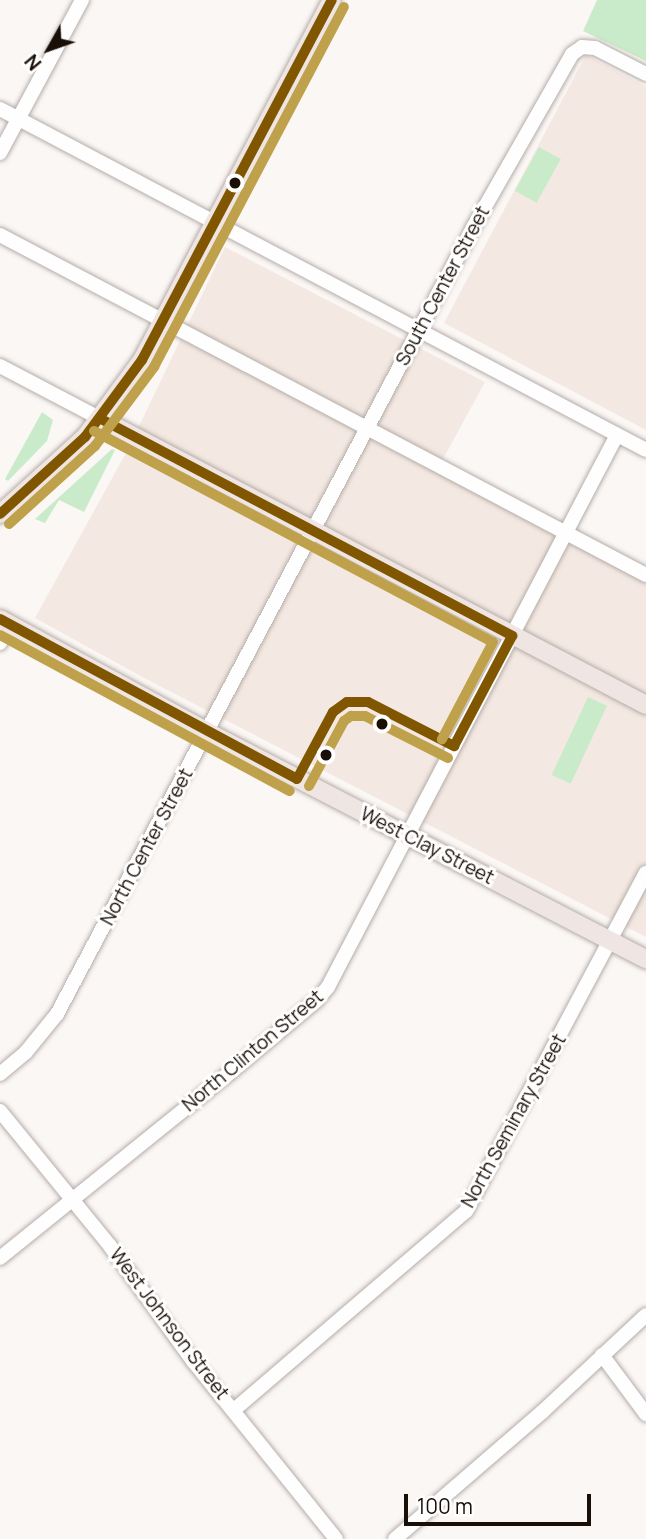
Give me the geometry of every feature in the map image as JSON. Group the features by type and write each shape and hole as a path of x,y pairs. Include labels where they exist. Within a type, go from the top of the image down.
{"main road":[{"path":"0,514 66,458 100,419 164,322 332,0"},
{"path":"100,419 646,705"},
{"name":"West Clay Street","path":"5,622 209,732 646,959"}],"street":[{"path":"0,153 82,0"},
{"name":"South Center Street","path":"314,532 420,329 572,54 582,47 595,48 646,74"},
{"path":"0,110 646,450"},
{"path":"0,235 646,575"},
{"path":"0,366 100,419"},
{"name":"North Clinton Street","path":"0,1258 317,1000 328,987 617,435"},
{"name":"North Center Street","path":"0,1074 26,1052 57,1014 314,532"},
{"path":"0,643 5,622"},
{"name":"North Seminary Street","path":"234,1410 453,1226 466,1211 646,873"},
{"name":"West Johnson Street","path":"0,1111 72,1199 193,1361 336,1539"},
{"path":"395,1539 646,1315"},
{"path":"602,1355 646,1414"}],"shaded area":[{"path":"586,55 646,87 646,430 444,323"},
{"path":"225,247 485,382 442,461 646,576 646,937 144,678 35,618 127,451"}],"green space":[{"path":"597,0 646,0 646,61 583,31"},
{"path":"539,147 561,159 537,203 515,191"},
{"path":"42,412 53,420 47,441 8,481 5,479"},
{"path":"112,449 115,450 84,512 59,500 45,523 35,519"},
{"path":"588,697 607,706 571,784 552,775"}],"transit line":[{"path":"0,514 85,437 142,360 332,0"},
{"path":"9,524 95,446 154,367 344,7"},
{"path":"101,419 512,636 454,746"},
{"path":"94,431 493,642 442,739"},
{"path":"0,619 297,779"},
{"path":"0,635 290,791"},
{"path":"297,779 333,712 347,702 368,702 454,746"},
{"path":"309,786 344,721 351,716 365,716 448,758"}]}
